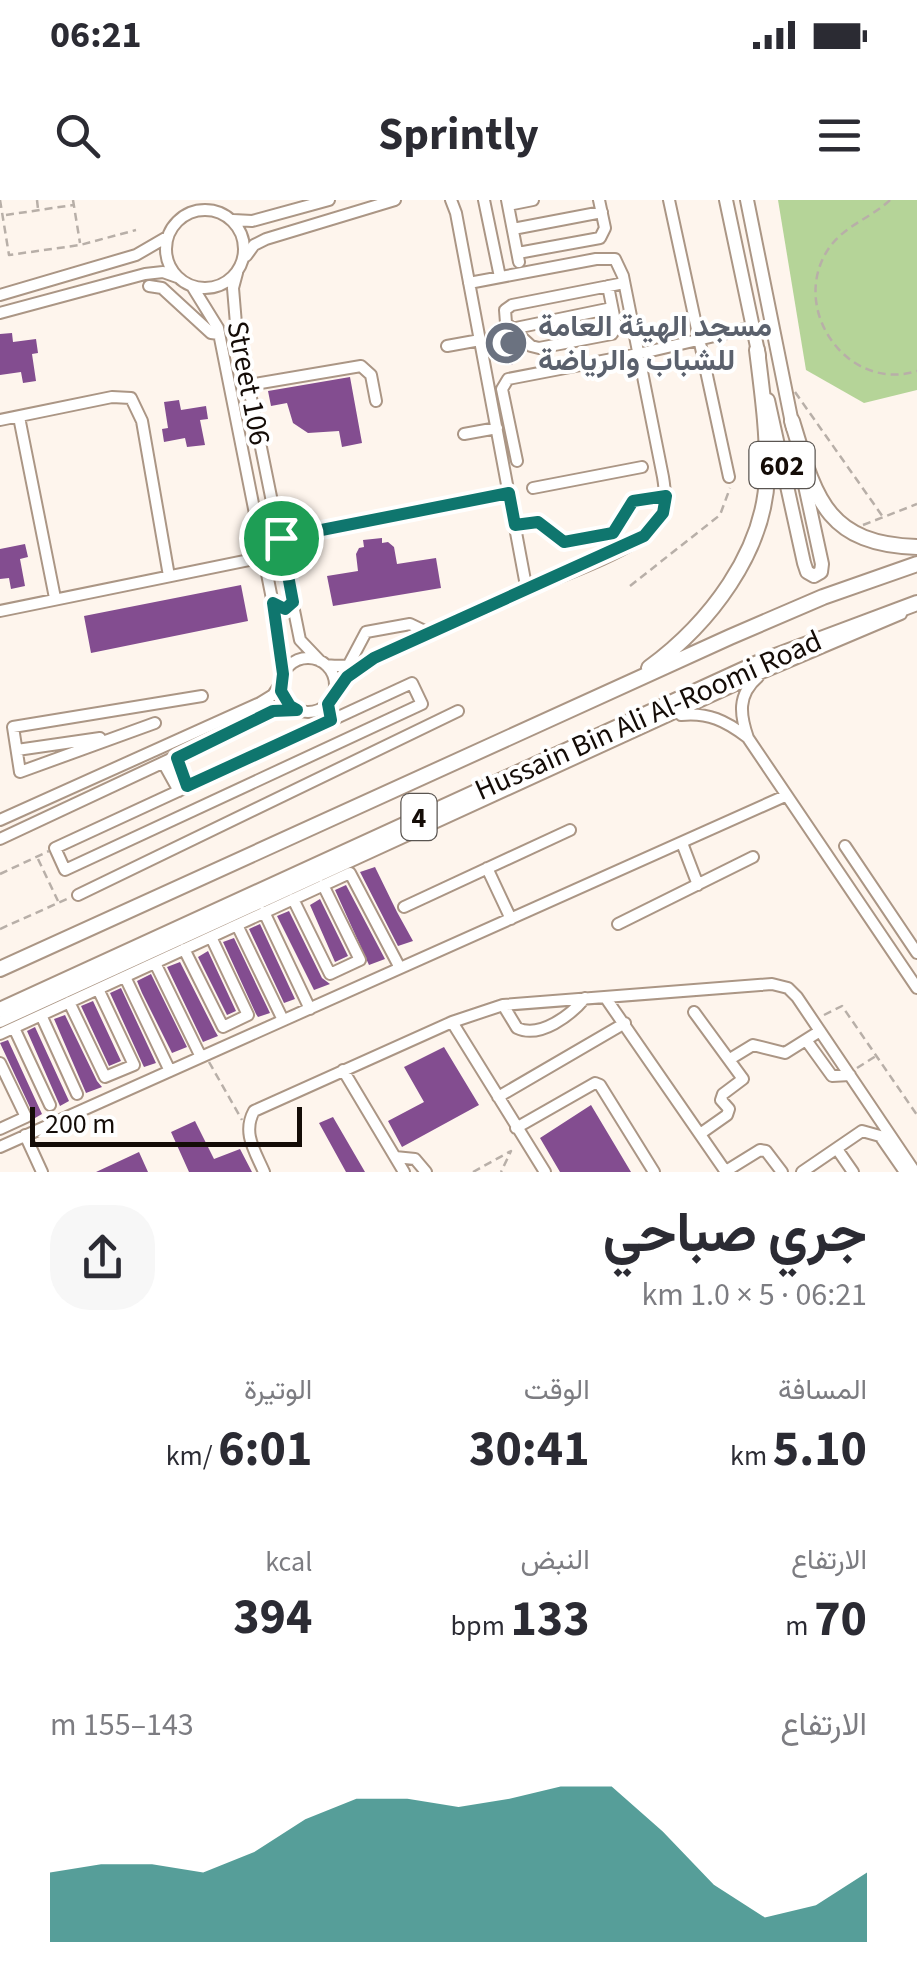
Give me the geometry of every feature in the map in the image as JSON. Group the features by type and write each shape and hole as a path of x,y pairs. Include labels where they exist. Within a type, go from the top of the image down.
{"highway":[{"path":"625,686 669,654 698,625 744,562 759,519 767,478 766,425 757,350"},
{"path":"792,421 813,490 830,515 848,531 894,546 917,547"},
{"name":"Hussain Bin Ali Al-Roomi Road","path":"0,969 824,597 917,564"},
{"name":"Hussain Bin Ali Al-Roomi Road","path":"0,1010 762,661 917,604"}],"main road":[{"name":"602","path":"726,200 804,563 807,572 814,576 821,572 822,560 747,200"}],"street":[{"path":"0,295 136,255 168,236 184,215 188,200"},
{"path":"216,200 244,239 243,261"},
{"path":"184,215 205,209 252,221 328,200"},
{"path":"0,312 122,278 163,272 192,286 216,287 236,274 254,244 395,200"},
{"path":"454,200 527,591"},
{"path":"484,200 500,278"},
{"path":"513,229 600,206 604,232 600,238 518,258 507,203 533,200"},
{"path":"669,200 729,477"},
{"path":"168,236 166,258 177,277"},
{"path":"1,815 260,703 272,695 295,662 303,658 348,666 374,658 644,536 663,513 666,496 650,465 638,354 620,266 608,257 469,283"},
{"name":"Street 106","path":"236,274 233,304 300,640 323,663"},
{"path":"608,286 616,326 612,334 544,348 530,346 511,329 504,314 512,305 608,286 624,283"},
{"path":"149,286 162,288 211,334 219,334"},
{"name":"Street 106","path":"192,286 219,334 273,603 282,679"},
{"path":"511,329 612,308"},
{"path":"517,461 502,389 504,381 753,327"},
{"path":"447,346 480,340"},
{"path":"249,386 360,366 370,375 376,400"},
{"path":"0,420 112,396 131,398 142,422 169,576"},
{"path":"19,417 55,598"},
{"path":"464,434 496,428"},
{"path":"534,488 650,465"},
{"path":"281,538 509,493"},
{"path":"515,525 538,522 564,542 610,534 617,530 633,501 666,496"},
{"path":"0,611 264,558"},
{"path":"273,603 285,609 293,602"},
{"path":"0,1022 764,672 882,624 917,604"},
{"path":"348,666 366,632 410,624 430,634"},
{"path":"311,712 330,700 347,677 374,658"},
{"path":"323,663 334,680 326,723"},
{"path":"764,672 750,684 742,700 748,738 917,988"},
{"path":"282,679 284,699 297,710"},
{"path":"412,682 422,704 65,870 55,848 326,723 412,682"},
{"path":"154,723 20,772 13,727 202,696"},
{"path":"152,706 154,723 166,744"},
{"path":"0,840 273,711 311,712 326,723"},
{"path":"78,895 458,711"},
{"path":"663,719 707,715 726,722 748,738"},
{"path":"137,730 146,736 151,751"},
{"path":"16,750 123,734"},
{"path":"177,758 183,789"},
{"path":"164,764 183,789"},
{"path":"0,1147 784,796"},
{"path":"404,907 570,830"},
{"path":"682,843 698,884"},
{"path":"845,846 917,953"},
{"path":"618,924 753,857"},
{"path":"487,868 511,919"},
{"path":"0,1034 350,873 400,968"},
{"path":"294,898 330,974 360,960 323,885"},
{"path":"264,912 310,1009"},
{"path":"237,925 283,1020"},
{"path":"184,950 222,1028 248,1015 211,937"},
{"path":"155,962 203,1056"},
{"path":"124,977 170,1070"},
{"path":"264,1172 248,1137 248,1122 254,1111 452,1022 503,1005 772,984 788,988 808,1013 915,1172"},
{"path":"69,1002 106,1078 134,1064 98,989"},
{"path":"605,997 726,1172 760,1150 782,1172"},
{"path":"503,1005 517,1028 531,1032 566,1016 585,998"},
{"path":"694,1012 743,1079 722,1094 728,1114 700,1134"},
{"path":"41,1015 77,1094"},
{"path":"452,1022 546,1172"},
{"path":"498,1097 625,1023"},
{"path":"14,1028 50,1105"},
{"path":"730,1059 753,1045 785,1053 820,1031"},
{"path":"806,1040 832,1076 847,1071"},
{"path":"0,1063 26,1117 0,1129"},
{"path":"343,1070 404,1172"},
{"path":"516,1128 595,1083 600,1085 654,1172"},
{"path":"802,1172 862,1132 880,1136 906,1172"},
{"path":"25,1136 42,1172"},
{"path":"836,1149 854,1172"},
{"path":"396,1157 415,1159 426,1172"}],"path":[{"path":"0,200 9,255 80,245 136,230"},
{"path":"37,200 39,210"},
{"path":"890,200 875,214 842,233 828,250 820,270 816,306 826,334 847,358 881,374 917,371"},
{"path":"2,215 73,202 80,245"},
{"path":"785,388 798,392 883,517"},
{"path":"630,586 720,515 730,492 729,477"},
{"path":"848,531 917,504"},
{"path":"0,874 55,848"},
{"path":"37,856 58,903"},
{"path":"0,930 78,895"},
{"path":"808,1013 814,1010 820,1018 842,1006 917,1115"},
{"path":"847,1071 852,1063 856,1068 877,1055"},
{"path":"203,1056 238,1118 248,1122"},
{"path":"473,1172 511,1151 501,1172"}],"green space":[{"path":"778,200 917,200 917,390 864,403 806,370"}],"building":[{"name":"مسجد الهيئة العامة للشباب والرياضة","path":"500,329 523,350 512,365 494,354 492,339"},
{"path":"12,333 13,342 36,339 38,353 32,354 36,381 23,383 21,372 0,375 0,334"},
{"path":"350,377 362,443 342,447 339,431 308,433 293,423 287,403 271,406 268,391"},
{"path":"179,400 181,410 206,406 208,419 200,420 205,445 187,447 185,438 164,442 162,429 168,428 164,402"},
{"path":"382,538 382,543 394,547 397,564 436,558 441,588 333,606 327,576 358,571 356,554 364,547 363,540"},
{"path":"25,544 28,557 20,559 25,586 11,589 9,578 0,579 0,549"},
{"path":"241,585 248,621 91,653 84,616"},
{"path":"375,867 413,941 398,946 360,872"},
{"path":"346,885 385,959 369,965 335,890"},
{"path":"320,899 348,956 335,962 310,905"},
{"path":"289,911 322,978 330,984 314,990 277,916"},
{"path":"260,924 295,999 284,1003 249,929"},
{"path":"234,938 270,1013 258,1017 256,1014 223,942"},
{"path":"208,951 236,1011 227,1015 198,957"},
{"path":"180,962 218,1036 203,1042 167,967"},
{"path":"151,974 187,1047 172,1053 137,981"},
{"path":"121,988 156,1063 143,1065 110,993"},
{"path":"93,1001 121,1061 109,1066 81,1006"},
{"path":"65,1015 102,1087 86,1093 54,1019"},
{"path":"35,1027 69,1101 60,1106 27,1031"},
{"path":"8,1040 42,1114 35,1118 0,1043"},
{"path":"444,1047 479,1105 402,1147 388,1121 424,1102 404,1067"},
{"path":"591,1105 631,1172 560,1172 540,1138"},
{"path":"333,1117 365,1172 346,1172 319,1123"},
{"path":"195,1121 214,1159 240,1149 252,1172 189,1172 171,1132"},
{"path":"139,1152 148,1172 96,1172"}],"place":[{"name":"مسجد الهيئة العامة للشباب والرياضة","path":"506,343"}],"route":[{"path":"509,493 515,525 538,522 564,542 613,533 633,501 666,496 656,526 644,536 374,658 340,684 328,704 331,720 187,786 177,758 273,711 297,710 281,691 283,674 273,603 285,609 293,602 281,538 509,493"}]}
